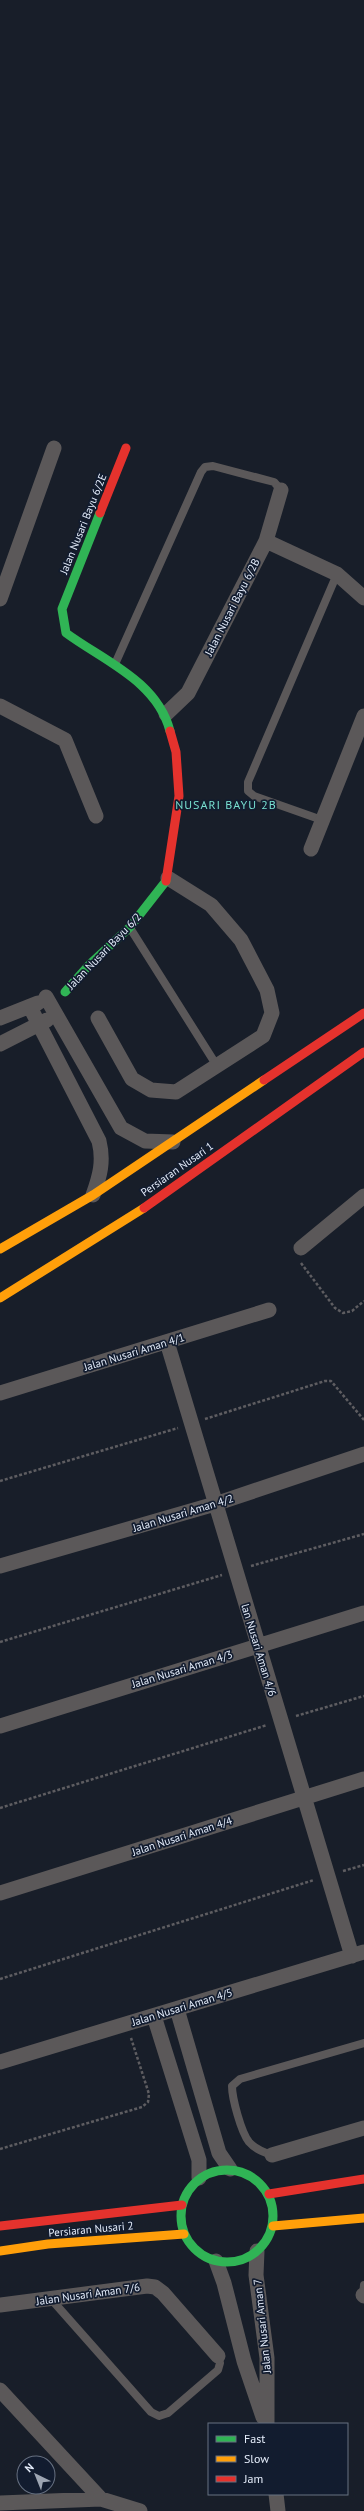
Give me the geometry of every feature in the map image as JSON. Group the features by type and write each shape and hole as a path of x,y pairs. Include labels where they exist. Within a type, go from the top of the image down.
{"street":[{"path":"0,599 54,448"},
{"name":"Jalan Nusari Bayu 6/2E","path":"114,665 66,633 62,610 126,448"},
{"name":"Jalan Nusari Bayu 6/2B","path":"166,714 188,692 266,542 281,490"},
{"path":"266,542 337,574 364,598"},
{"path":"98,1018 132,1080 151,1090 176,1092 263,1036 272,1013 267,990 241,940 212,905 168,878 179,796 176,752 166,714 135,678 114,665"},
{"path":"0,706 65,740 96,816"},
{"path":"311,849 364,716"},
{"name":"Jalan Nusari Bayu 6/2","path":"65,992 90,964 130,927 168,878"},
{"path":"0,1018 30,1007 46,997 65,992"},
{"path":"0,1044 39,1025 56,1014 65,992"},
{"path":"46,997 121,1128 145,1141 173,1142"},
{"path":"30,1007 99,1141 102,1154 101,1171 94,1195"},
{"path":"0,1249 94,1195 364,1013"},
{"name":"Persiaran Nusari 1","path":"0,1298 131,1217 364,1052"},
{"path":"300,1248 364,1196"},
{"name":"Jalan Nusari Aman 4/1","path":"0,1394 268,1310"},
{"name":"lan Nusari Aman 4/6","path":"167,1342 328,1876 358,1954"},
{"name":"Jalan Nusari Aman 4/2","path":"0,1566 215,1504 364,1454"},
{"name":"Jalan Nusari Aman 4/3","path":"0,1726 364,1613"},
{"name":"Jalan Nusari Aman 4/4","path":"0,1893 364,1779"},
{"name":"Jalan Nusari Aman 4/5","path":"0,2062 358,1954"},
{"path":"176,2009 219,2153 230,2169"},
{"path":"154,2016 199,2160 199,2178"},
{"path":"272,2155 364,2128"},
{"path":"230,2169 246,2172 259,2181 269,2194 274,2209 273,2226 266,2240 257,2251 244,2259 230,2262 216,2261 202,2255 191,2246 184,2234 181,2220 182,2205 188,2190 199,2178 214,2171 230,2169"},
{"path":"269,2194 364,2179"},
{"name":"Persiaran Nusari 2","path":"0,2226 182,2205"},
{"path":"273,2226 364,2218"},
{"name":"Persiaran Nusari 2","path":"0,2251 48,2244 184,2234"},
{"name":"Jalan Nusari Aman 7","path":"257,2251 256,2275 267,2358 266,2423"},
{"name":"Jalan Nusari Aman 7","path":"216,2261 224,2283 244,2361 266,2423"},
{"name":"Jalan Nusari Aman 7/6","path":"0,2305 147,2286 155,2287 163,2293 218,2356"},
{"path":"0,2390 101,2499"},
{"path":"276,2495 278,2511"},
{"path":"0,2503 101,2499 140,2511"}],"lane":[{"path":"114,665 201,472 206,467 213,466 274,482 281,490"},
{"path":"322,820 254,796 248,790 248,782 337,574"},
{"path":"130,927 217,1066"},
{"path":"272,2155 258,2150 247,2141 232,2096 232,2086 240,2079 364,2043"},
{"path":"51,2299 151,2412 159,2416 168,2413 218,2370 220,2363 218,2356"}],"path":[{"path":"300,1248 298,1255 300,1262 335,1308 343,1313 352,1311 364,1301"},
{"path":"0,1642 364,1534"},
{"path":"0,1808 281,1720 364,1696"},
{"path":"0,1979 364,1865"},
{"path":"0,2149 142,2107 148,2102 149,2094 127,2024"}],"traffic: fast":[{"path":"100,513 62,609 66,633 112,663 141,685 154,699 163,714 170,731"},
{"path":"65,992 90,964 130,927 166,881"},
{"path":"227,2170 245,2173 260,2183 270,2198 273,2216 270,2234 260,2249 245,2259 227,2262 209,2259 194,2249 184,2234 181,2216 184,2198 194,2183 209,2173 227,2170"}],"traffic: slow":[{"path":"0,1249 93,1195 264,1080"},
{"path":"0,1298 144,1208"},
{"path":"273,2226 364,2218"},
{"path":"0,2251 48,2244 184,2234"}],"traffic: jam":[{"path":"100,513 126,448"},
{"path":"166,881 179,796 176,752 170,731"},
{"path":"264,1080 364,1013"},
{"path":"144,1208 364,1052"},
{"path":"269,2194 364,2179"},
{"path":"0,2226 182,2205"}],"district":[{"name":"NUSARI BAYU 2B","path":"226,804"}]}
